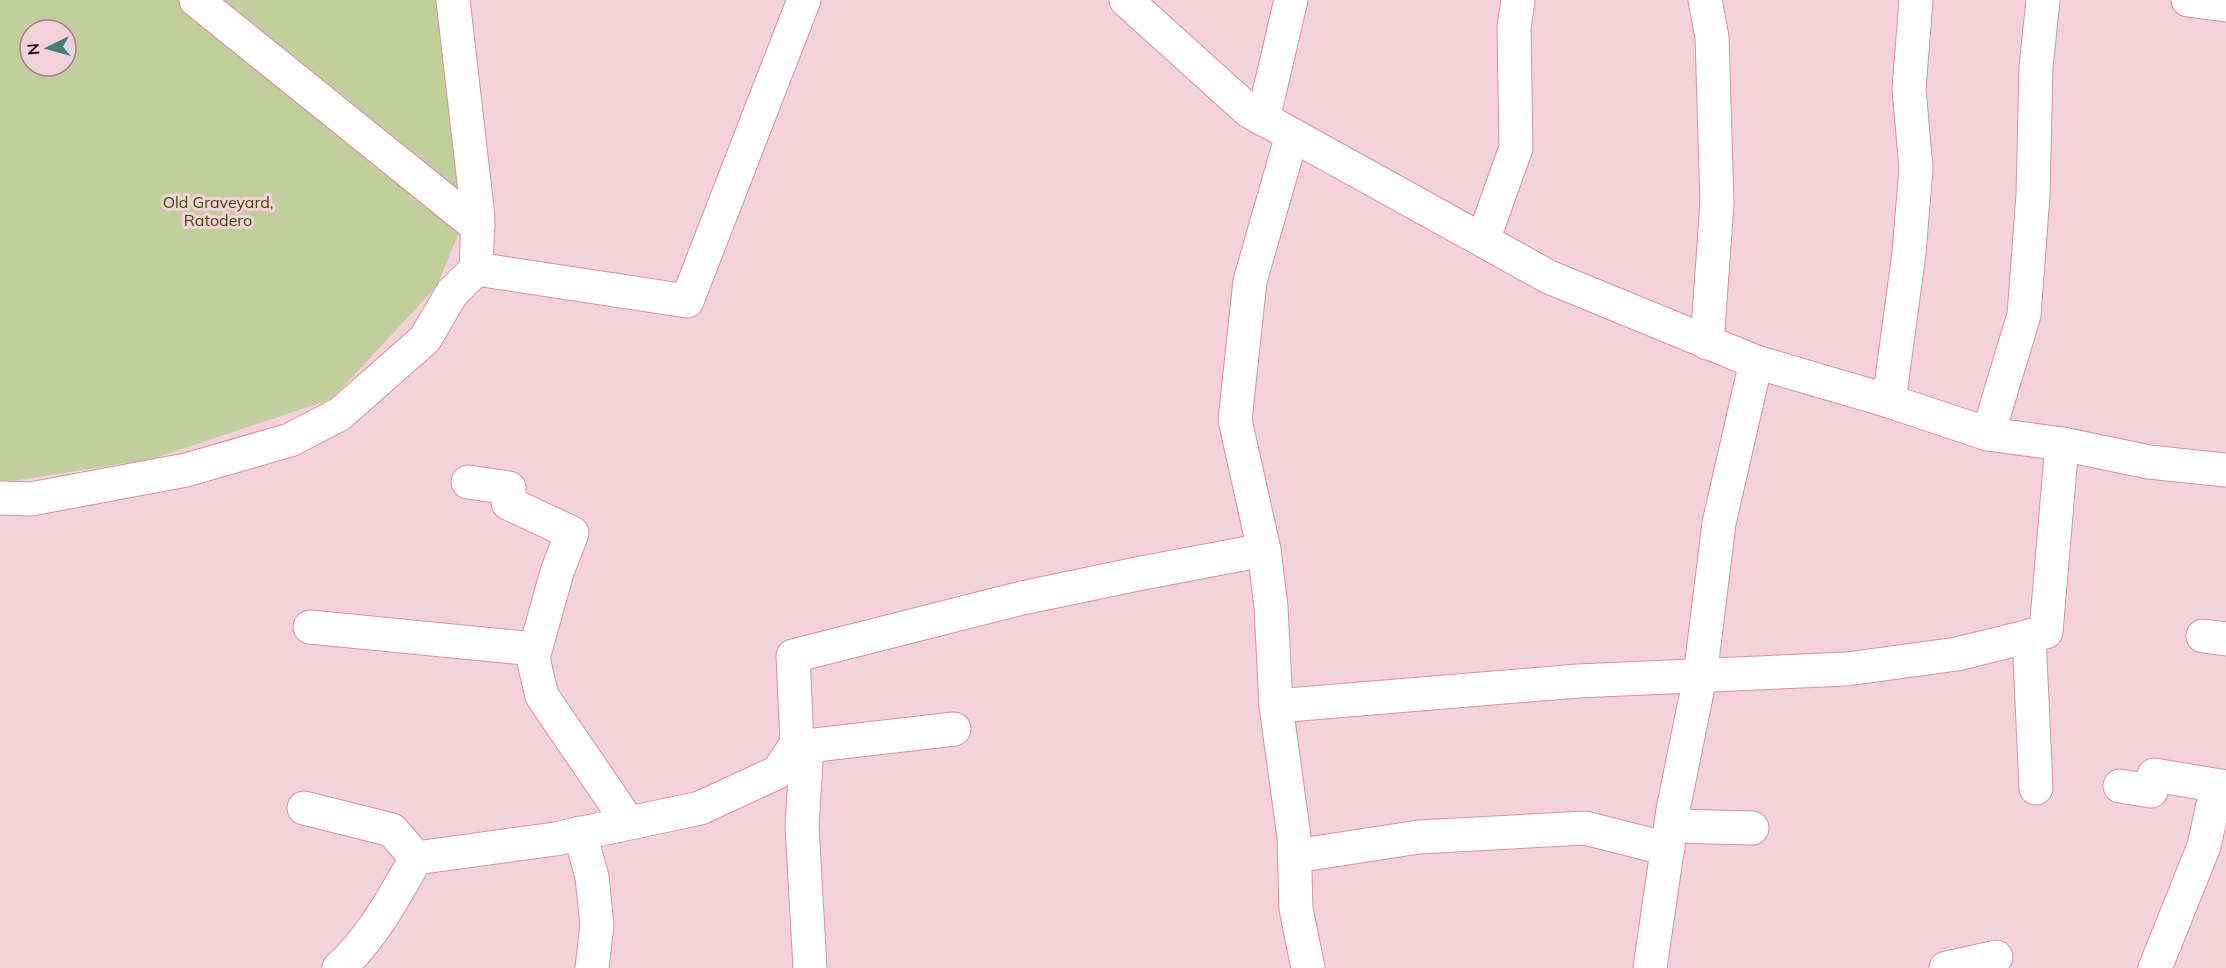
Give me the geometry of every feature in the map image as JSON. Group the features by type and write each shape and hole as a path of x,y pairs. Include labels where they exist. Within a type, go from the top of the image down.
{"street":[{"path":"196,0 478,227"},
{"path":"0,498 31,499 186,470 290,440 340,414 424,339 452,293 476,269 478,227 453,0"},
{"path":"476,269 687,301 804,0"},
{"path":"1126,0 1249,111 1549,277 1756,362 1888,401 1988,434 2062,444 2148,462 2226,470"},
{"path":"1263,119 1291,0"},
{"path":"1483,240 1516,148 1514,27 1518,0"},
{"path":"1705,0 1712,37 1717,202 1707,343"},
{"path":"1888,401 1909,253 1916,168 1909,89 1916,0"},
{"path":"1988,434 2024,315 2032,195 2036,67 2043,0"},
{"path":"2188,0 2226,5"},
{"path":"1292,135 1250,281 1235,420 1264,550 1271,607 1275,706 1294,837 1296,909 1308,968"},
{"path":"1650,968 1669,837 1700,677 1719,523 1756,362"},
{"path":"1275,706 1578,681 1846,669 1957,654 2046,632 2062,444"},
{"path":"468,482 509,488 508,503 572,532 557,572 533,658 542,696 628,822"},
{"path":"810,968 802,826 802,744 793,656 1022,598 1264,550"},
{"path":"310,627 535,648"},
{"path":"2029,636 2037,788"},
{"path":"417,858 555,839 700,808 778,772 802,744 954,729"},
{"path":"2120,786 2151,791 2154,775 2222,786 2204,846 2155,968"},
{"path":"304,808 393,830 417,858"},
{"path":"1295,856 1419,837 1585,828 1669,837 1752,828"},
{"path":"580,833 592,877 597,925 592,968"},
{"path":"339,968 382,918 417,858"},
{"path":"1946,968 1996,957"}],"green space":[{"name":"Old Graveyard, Ratodero","path":"0,0 443,0 467,213 437,286 332,399 152,459 13,481 0,481"}]}
